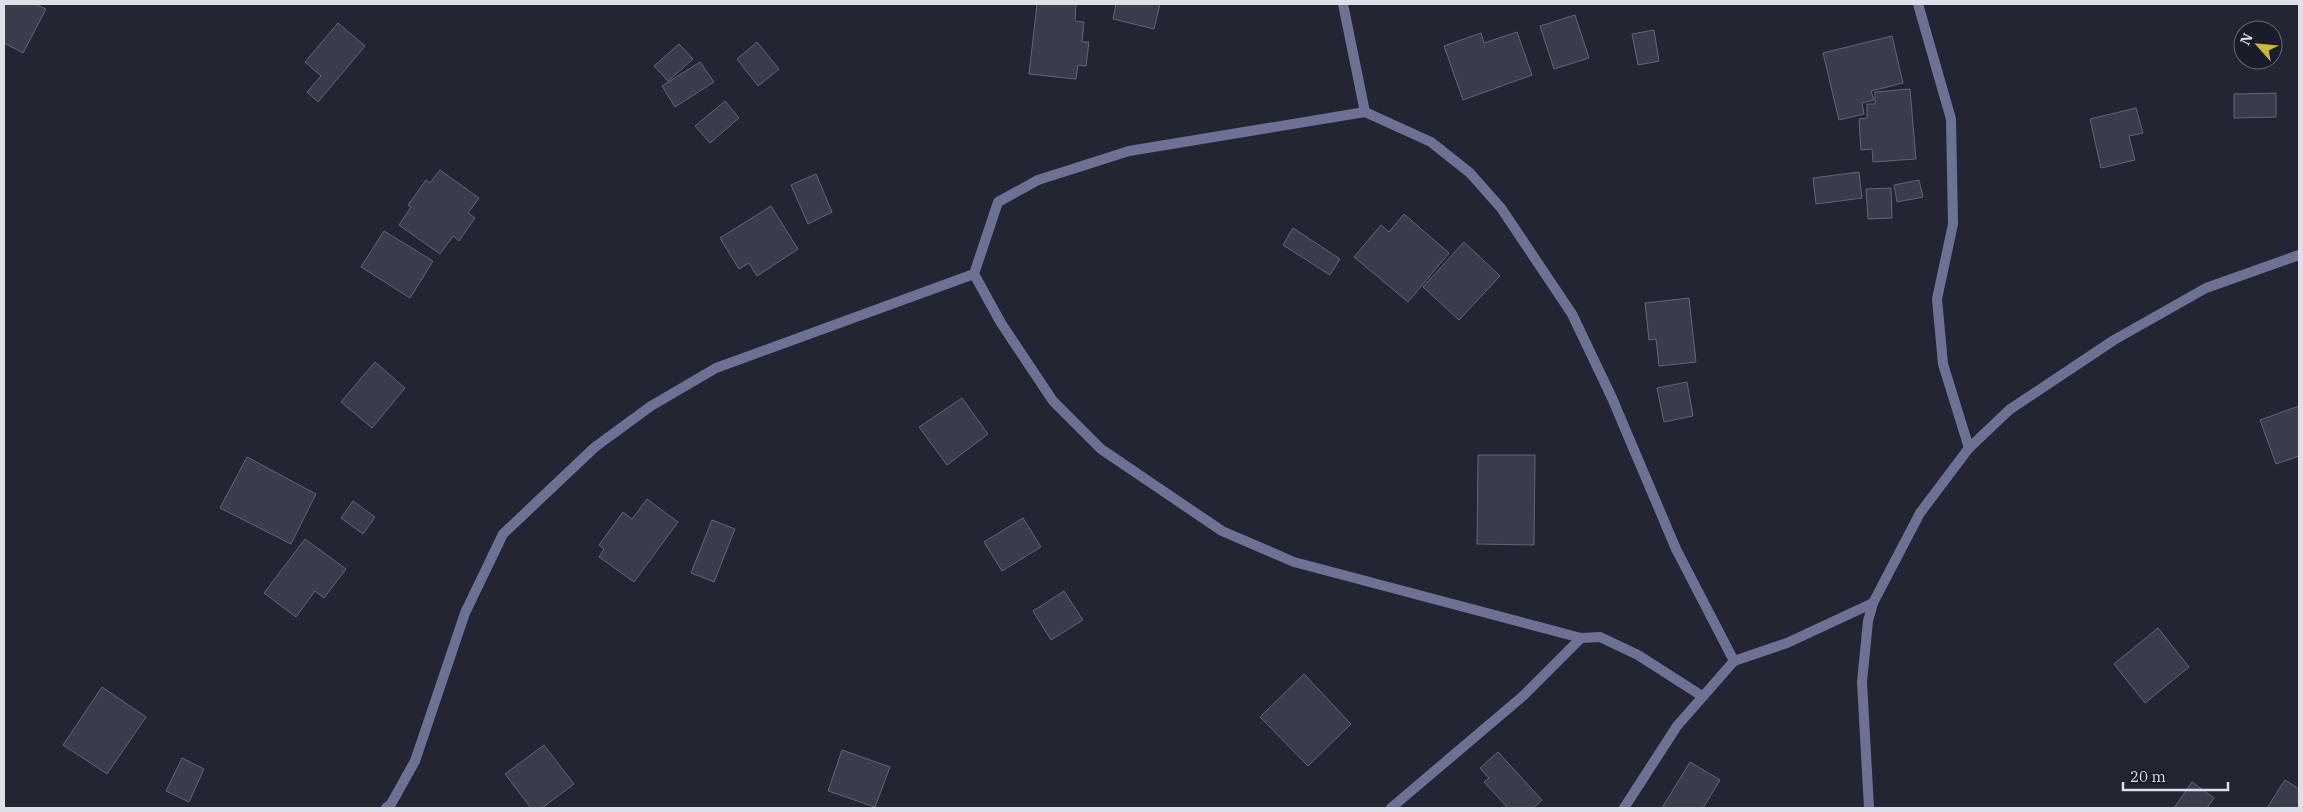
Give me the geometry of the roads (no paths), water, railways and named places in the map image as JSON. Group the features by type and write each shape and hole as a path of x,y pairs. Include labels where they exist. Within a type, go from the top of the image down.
{"street":[{"path":"1343,4 1365,112"},
{"path":"1918,4 1951,119 1953,224 1937,299 1943,364 1969,448"},
{"path":"1702,696 1638,655 1600,637 1581,638 1294,562 1222,531 1102,449 1054,401 1000,323 974,274 998,202 1038,180 1129,151 1365,112 1431,142 1470,173 1500,208 1572,314 1612,398 1676,549 1734,661"},
{"path":"1868,808 1862,682 1868,621 1873,603 1920,513 1969,448 2009,410 2114,340 2206,288 2299,254"},
{"path":"386,808 391,804 415,761 465,613 503,534 595,447 651,406 716,368 974,274"},
{"path":"1624,808 1677,726 1734,661 1787,643 1873,603"},
{"path":"1391,808 1523,696 1581,638"}]}
